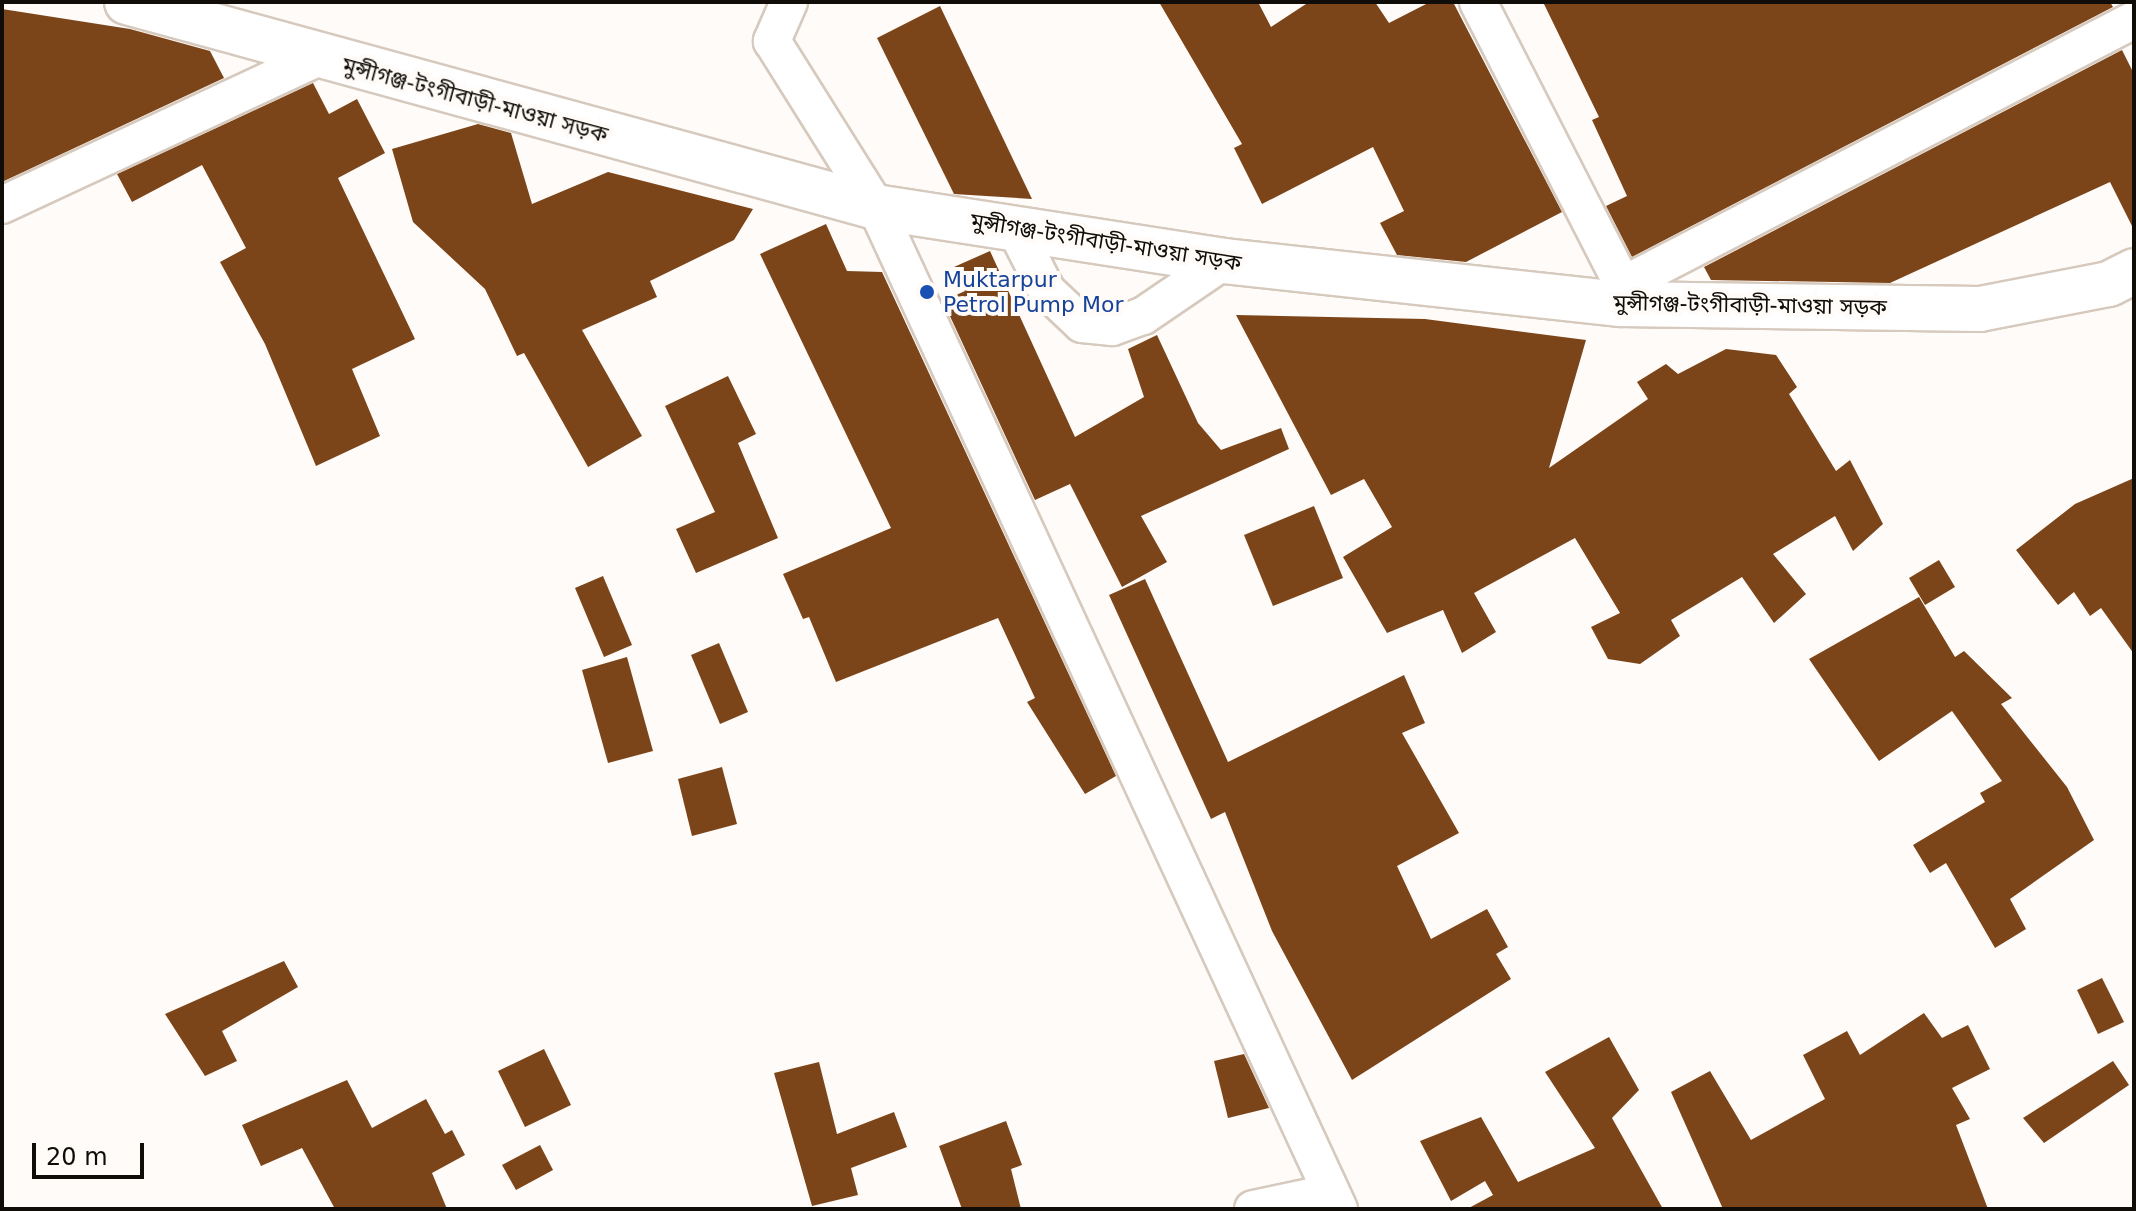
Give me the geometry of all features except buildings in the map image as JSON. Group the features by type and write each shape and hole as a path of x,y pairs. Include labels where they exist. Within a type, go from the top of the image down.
{"main road":[{"name":"মুন্সীগঞ্জ-টংগীবাড়ী-মাওয়া সড়ক","path":"127,2 317,58 876,207 1224,261 1621,294 1980,309 2126,282"}],"street":[{"path":"789,2 772,41 876,207 1334,1201 1253,1209"},
{"path":"1478,2 1621,294 2134,20"},
{"path":"2,205 317,58"},
{"path":"1015,228 1047,291 1082,324 1112,327 1143,316 1224,261"}],"place":[{"name":"Muktarpur Petrol Pump Mor","path":"927,292"}]}
